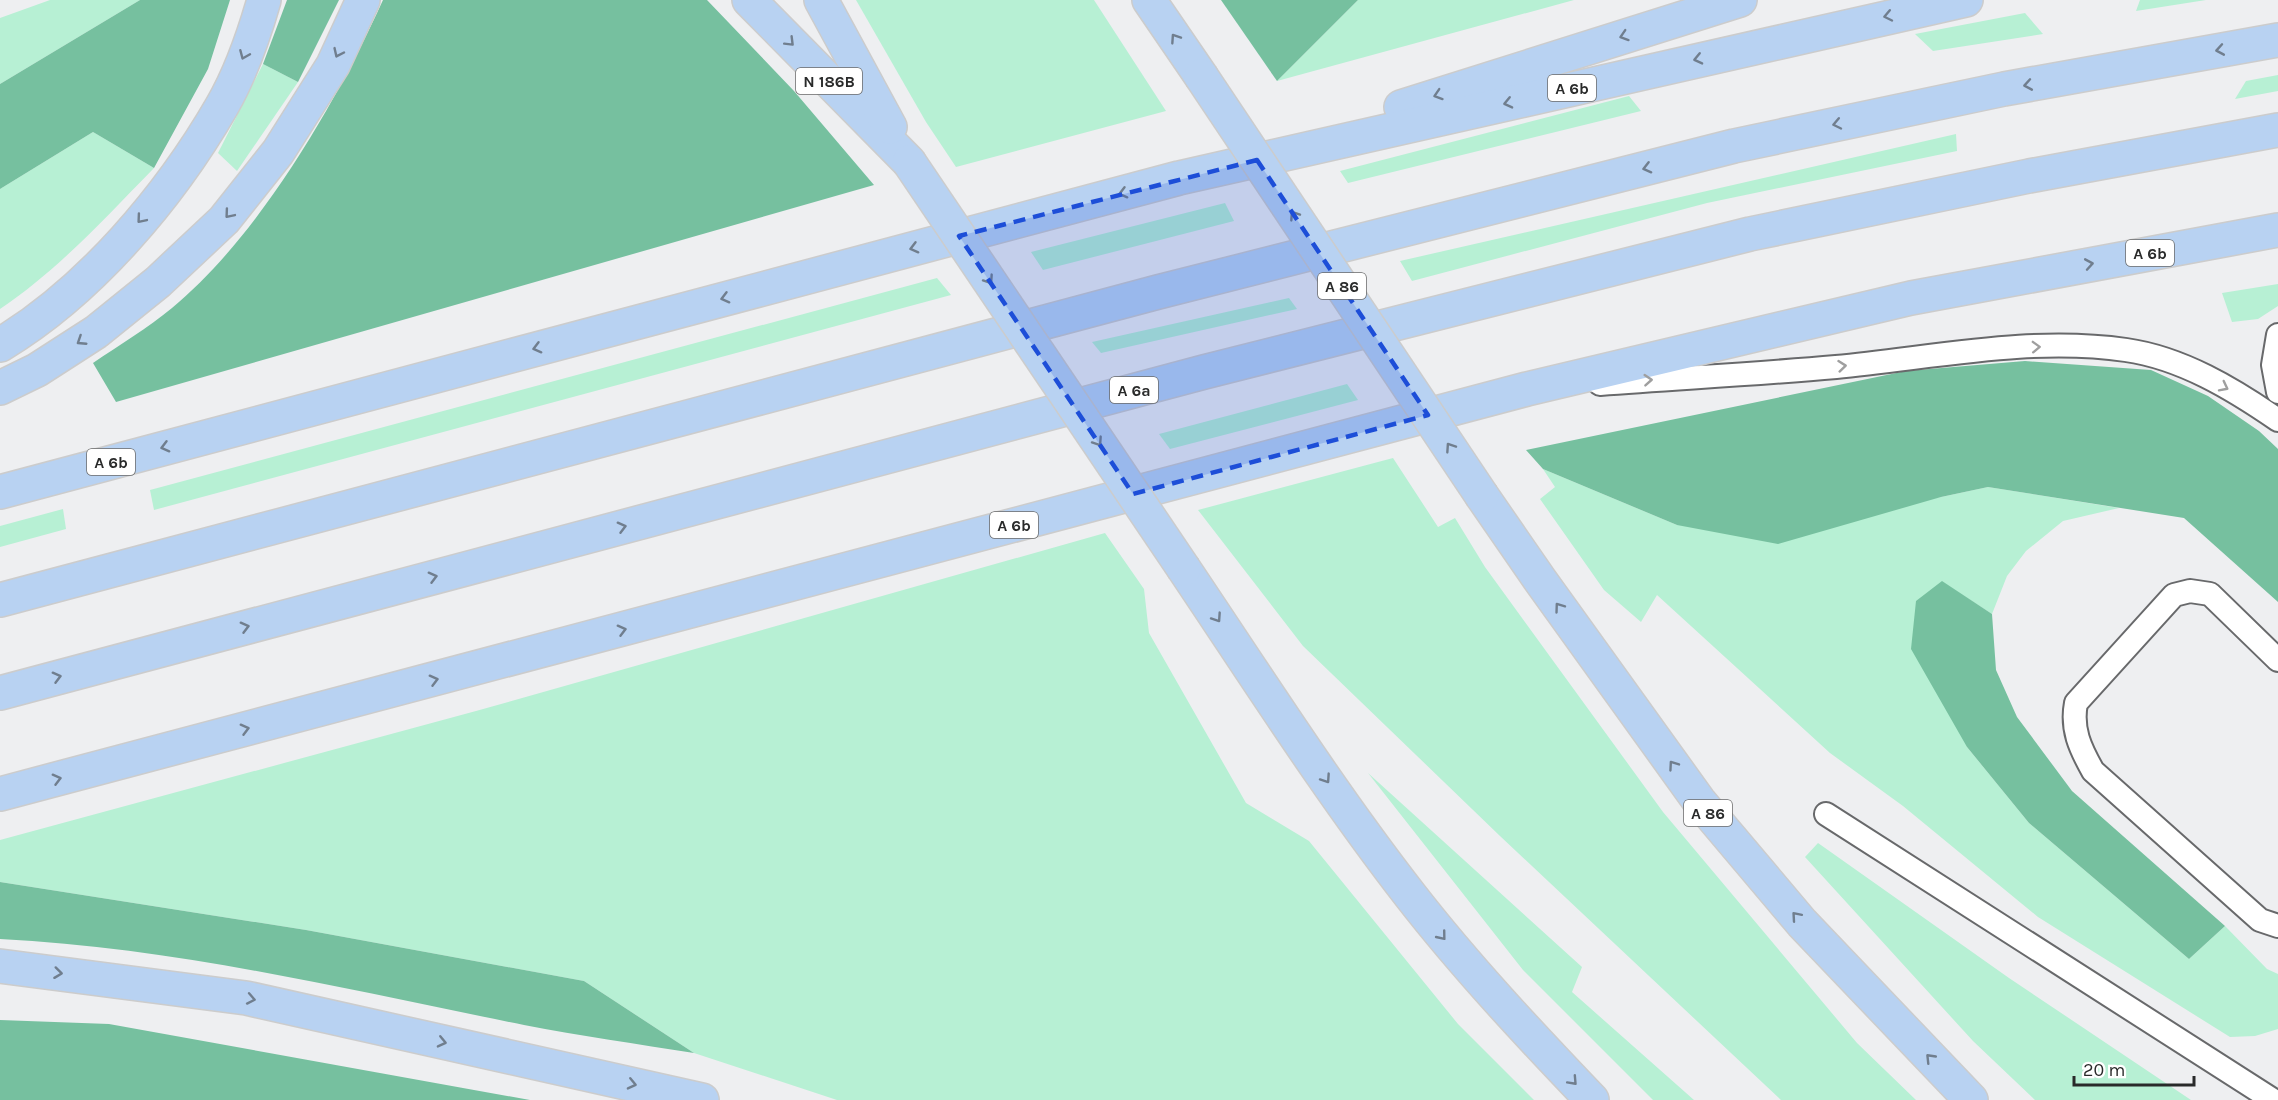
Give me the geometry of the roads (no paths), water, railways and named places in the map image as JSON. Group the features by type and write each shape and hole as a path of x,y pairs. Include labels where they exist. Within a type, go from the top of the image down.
{"highway":[{"path":"0,345 67,295 123,241 177,176 223,104 264,0"},
{"path":"0,388 37,370 96,332 158,282 224,220 278,152 333,64 363,0"},
{"name":"N 186B","path":"749,0 909,162"},
{"path":"820,0 909,162 1338,797 1445,940 1592,1100"},
{"name":"A 86","path":"1149,0 1482,496 1699,801 1802,923 1971,1100"},
{"path":"1179,178 1740,0"},
{"name":"A 6b","path":"0,492 1179,178 1966,0"},
{"path":"0,600 1158,292 1734,146 2004,89 2278,40"},
{"name":"A 6a","path":"0,693 1192,375 1738,237 2029,176 2278,130"},
{"name":"A 6b","path":"0,794 1527,389 1911,298 2274,231"},
{"path":"0,966 246,998 702,1100"}],"lane":[{"path":"2278,335 2273,365 2278,392"},
{"path":"1527,389 1837,367 1969,350 2069,346 2127,350 2163,359 2192,370 2244,397 2278,420"},
{"path":"2278,660 2210,594 2190,591 2174,595 2076,703 2073,719 2079,747 2093,771 2260,920 2278,926"},
{"path":"1826,814 2273,1095"}]}
